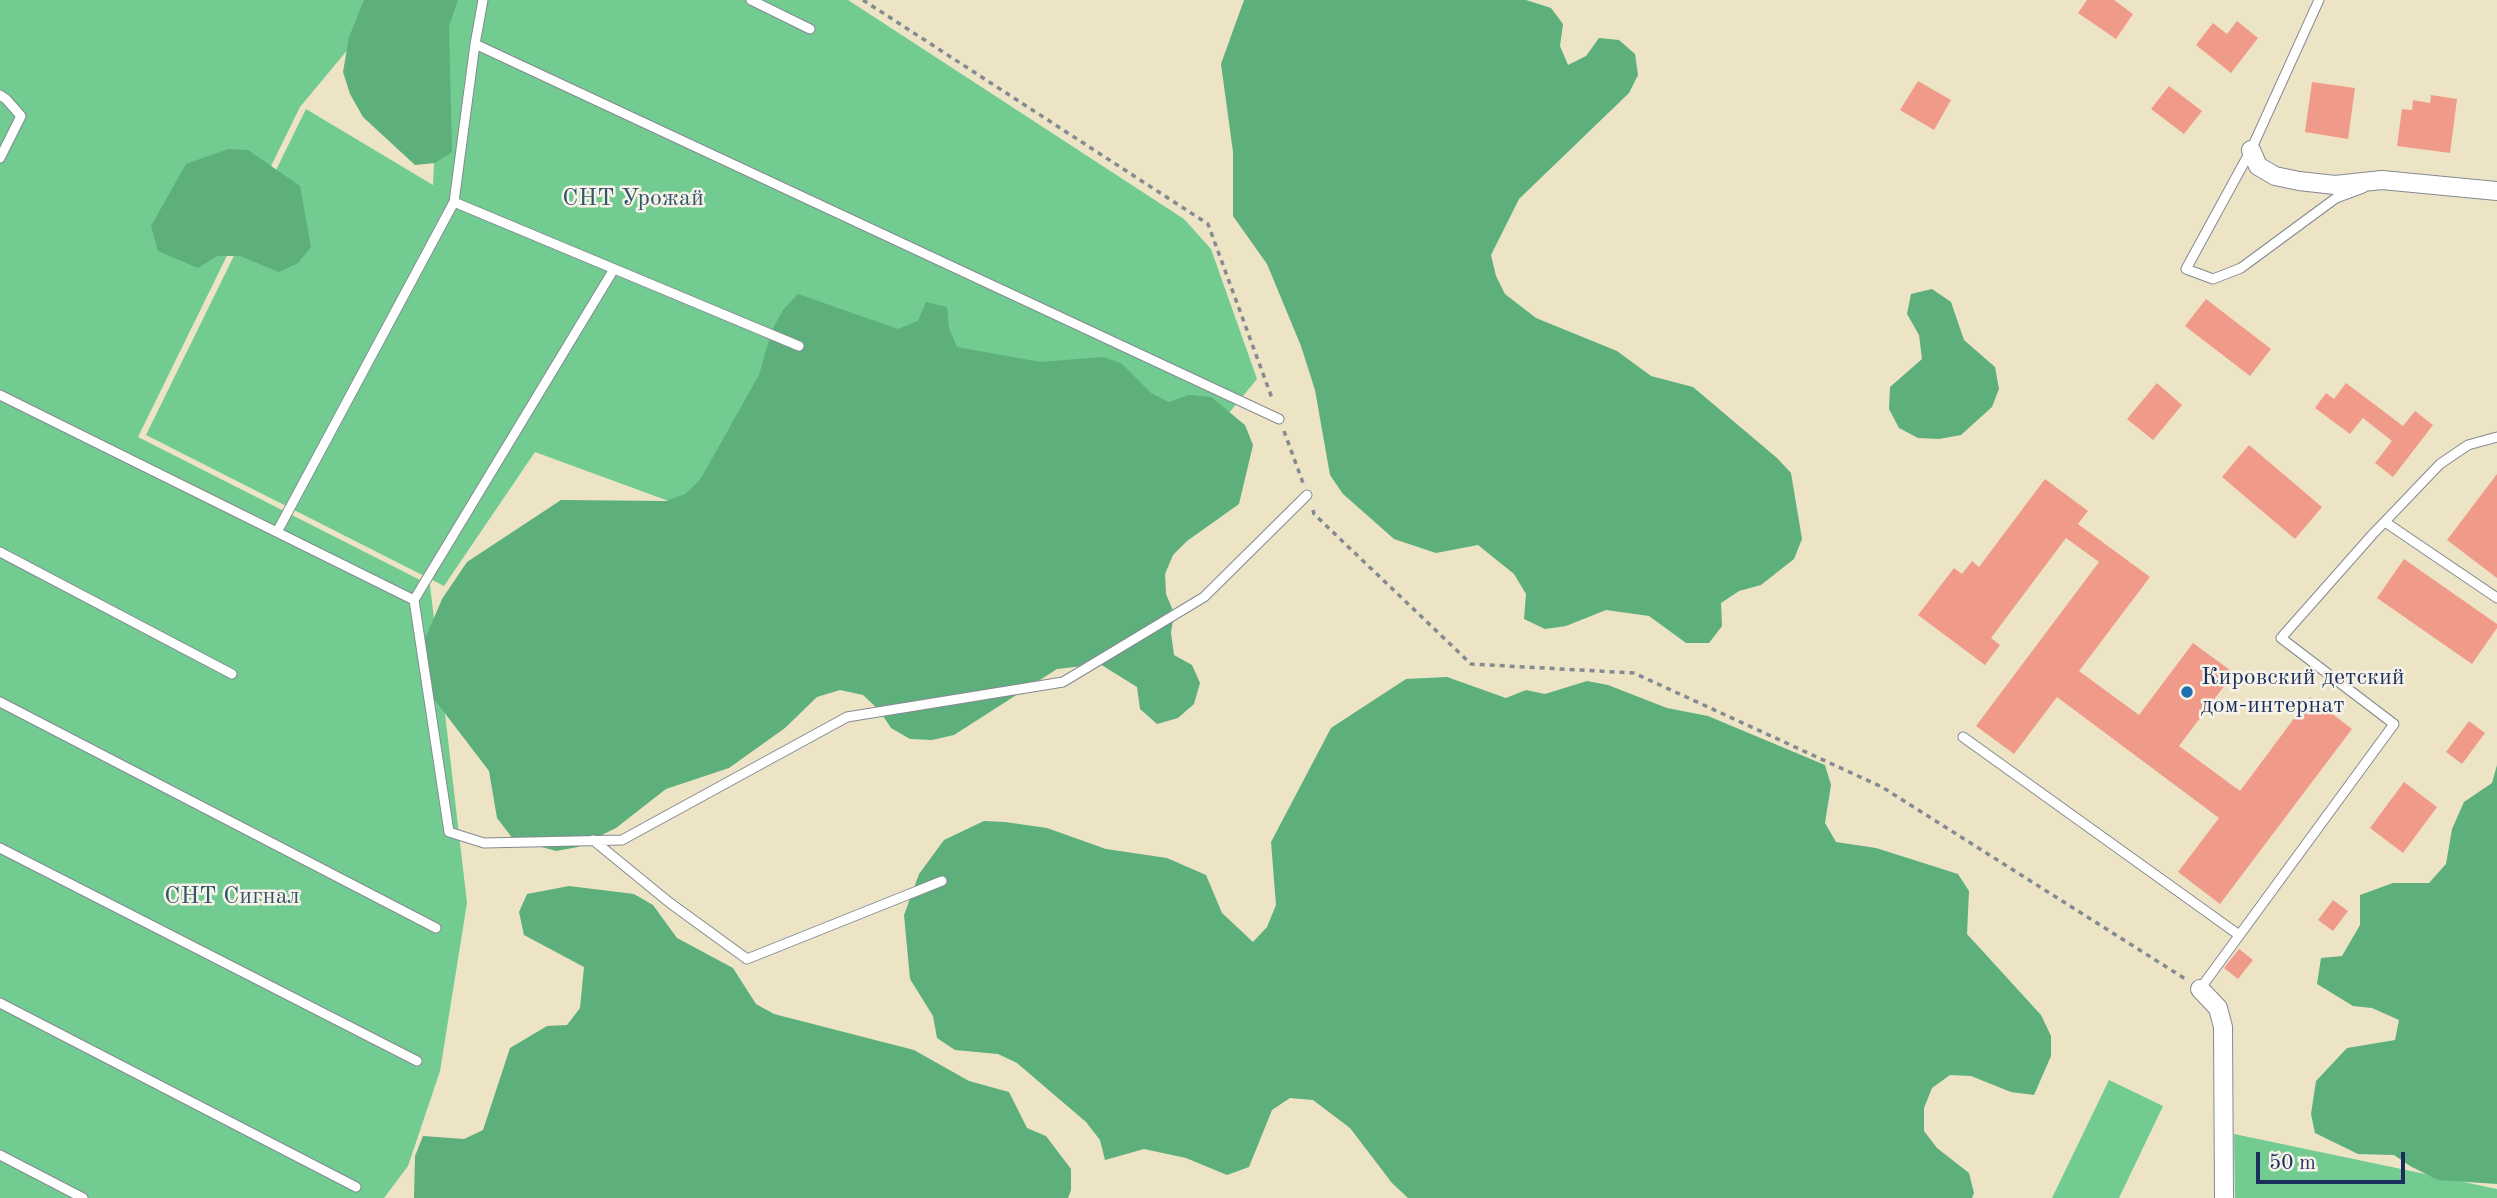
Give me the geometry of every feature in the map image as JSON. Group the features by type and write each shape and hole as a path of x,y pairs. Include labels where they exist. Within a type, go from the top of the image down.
{"street":[{"path":"2251,150 2258,166 2275,176 2299,181 2335,185 2382,180 2497,191"},
{"path":"2200,989 2218,1008 2223,1027 2224,1198"}],"lane":[{"path":"277,532 454,202 483,0"},
{"path":"751,0 810,29"},
{"path":"2319,0 2251,150 2186,269 2213,279 2241,268 2336,198 2382,180"},
{"path":"475,44 1279,419"},
{"path":"0,95 21,116 0,158"},
{"path":"454,202 799,346"},
{"path":"614,269 414,600 449,832 484,842 622,840 847,717 1063,682 1204,597 1307,495"},
{"path":"0,395 414,600"},
{"path":"2200,989 2394,724 2281,638 2440,464 2468,445 2497,437"},
{"path":"2385,522 2497,598"},
{"path":"0,552 232,674"},
{"path":"0,702 436,928"},
{"path":"1963,737 2239,935"},
{"path":"593,840 670,903 747,958 942,881"},
{"path":"0,848 417,1061"},
{"path":"0,1003 356,1187"},
{"path":"0,1155 83,1198"}],"path":[{"path":"863,0 1208,224 1314,514 1471,664 1634,673 1881,787 2200,989"}],"green space":[{"name":"СНТ Сигнал","path":"0,0 389,0 300,107 138,437 430,585 467,903 440,1071 408,1166 384,1198 0,1198"},
{"path":"364,0 458,0 449,26 452,152 435,163 415,165 363,117 350,94 343,72 349,37"},
{"name":"СНТ Урожай","path":"445,0 848,0 1184,219 1211,249 1257,379 1219,425 693,510 535,452 444,586 146,435 306,109 433,185 440,29"},
{"path":"1244,0 1526,0 1551,8 1563,24 1560,46 1568,65 1586,56 1599,38 1619,40 1635,54 1638,75 1629,93 1519,199 1491,255 1496,276 1505,294 1536,318 1617,351 1651,376 1693,387 1791,473 1802,539 1794,559 1761,585 1739,591 1721,603 1722,626 1709,643 1686,643 1649,616 1606,610 1566,626 1545,629 1524,619 1526,594 1514,574 1478,545 1436,553 1394,539 1343,494 1330,475 1315,390 1301,346 1267,264 1233,216 1233,152 1221,64"},
{"path":"228,149 248,150 300,186 311,247 298,263 279,272 240,256 217,256 198,268 158,251 151,226 186,164"},
{"path":"1932,289 1951,302 1964,340 1995,367 1999,389 1992,407 1961,435 1939,439 1918,438 1899,428 1889,409 1890,387 1922,359 1919,335 1907,314 1911,294"},
{"path":"798,294 898,329 918,321 926,302 947,307 949,328 957,347 1040,362 1103,357 1121,363 1151,393 1169,402 1189,395 1211,397 1245,425 1253,445 1239,504 1187,541 1173,555 1165,574 1166,594 1174,613 1171,633 1174,655 1192,665 1200,683 1194,704 1178,718 1157,724 1140,709 1137,687 1100,664 1057,669 954,735 932,740 910,739 891,728 879,710 863,695 840,690 817,697 785,728 729,768 666,789 616,828 578,847 556,851 513,839 497,818 489,771 421,682 425,639 442,599 467,562 561,500 666,501 685,494 700,480 759,375 772,330 783,310"},
{"path":"1447,677 1506,698 1526,690 1545,694 1587,681 1608,685 1667,708 1708,716 1825,765 1831,785 1825,823 1836,842 1876,848 1958,874 1969,891 1967,934 2041,1015 2051,1036 2051,1056 2034,1095 2011,1092 1971,1076 1950,1075 1932,1088 1924,1108 1924,1131 1937,1148 1969,1173 1974,1193 1972,1198 1408,1198 1392,1183 1350,1128 1313,1100 1290,1098 1272,1110 1249,1167 1227,1175 1186,1158 1144,1149 1105,1160 1100,1140 1086,1122 1017,1063 998,1054 955,1050 937,1038 933,1016 910,979 904,915 919,874 944,840 984,821 1005,822 1047,828 1106,849 1167,858 1206,875 1222,913 1253,942 1267,927 1276,905 1271,842 1331,728 1406,679"},
{"path":"2497,765 2497,1184 2438,1180 2394,1155 2358,1154 2315,1133 2311,1114 2316,1081 2347,1048 2395,1040 2399,1020 2372,1008 2353,1006 2317,984 2321,958 2342,956 2360,925 2360,895 2393,883 2429,883 2446,864 2452,829 2464,802 2492,783"},
{"path":"569,886 634,894 653,905 677,938 733,968 756,1004 774,1014 914,1050 969,1081 1009,1092 1027,1128 1046,1136 1071,1169 1071,1190 1068,1198 414,1198 415,1156 423,1136 464,1139 483,1130 510,1048 547,1026 567,1025 580,1008 584,967 524,935 519,912 527,894"},
{"path":"2109,1080 2163,1106 2119,1198 2052,1198"},
{"path":"2234,1134 2497,1189 2497,1198 2235,1198"}],"building":[{"path":"2087,0 2114,0 2133,14 2116,39 2078,13"},
{"path":"2237,21 2258,38 2231,73 2196,45 2213,23 2227,34"},
{"path":"1918,81 1951,100 1934,130 1900,110"},
{"path":"2312,82 2355,88 2348,139 2305,132"},
{"path":"2169,86 2202,111 2184,134 2151,109"},
{"path":"2431,95 2457,99 2450,153 2397,146 2402,109 2412,110 2413,100 2430,103"},
{"path":"2206,299 2271,349 2250,376 2185,326"},
{"path":"2157,383 2182,405 2153,440 2127,419"},
{"path":"2346,383 2403,426 2415,411 2433,425 2393,477 2375,463 2392,441 2363,418 2350,434 2315,408 2326,393 2334,399"},
{"path":"2249,445 2322,507 2295,539 2222,477"},
{"path":"2497,474 2497,578 2447,540"},
{"name":"Кировский детский дом-интернат","path":"2045,479 2088,511 2078,524 2150,577 2079,671 2139,715 2193,643 2234,673 2179,746 2240,791 2310,697 2352,729 2220,904 2178,872 2219,818 2057,697 2014,754 1976,726 2099,562 2066,538 1991,638 2000,645 1985,665 1918,615 1954,568 1962,574 1972,561 1979,567"},
{"path":"2404,559 2497,624 2497,628 2472,664 2377,598"},
{"path":"2469,721 2485,733 2462,764 2446,752"},
{"path":"2404,782 2437,807 2403,853 2370,828"},
{"path":"2333,900 2348,911 2333,931 2318,920"},
{"path":"2239,949 2253,960 2238,979 2224,968"}],"place":[{"name":"Кировский детский дом-интернат","path":"2187,692"}]}
